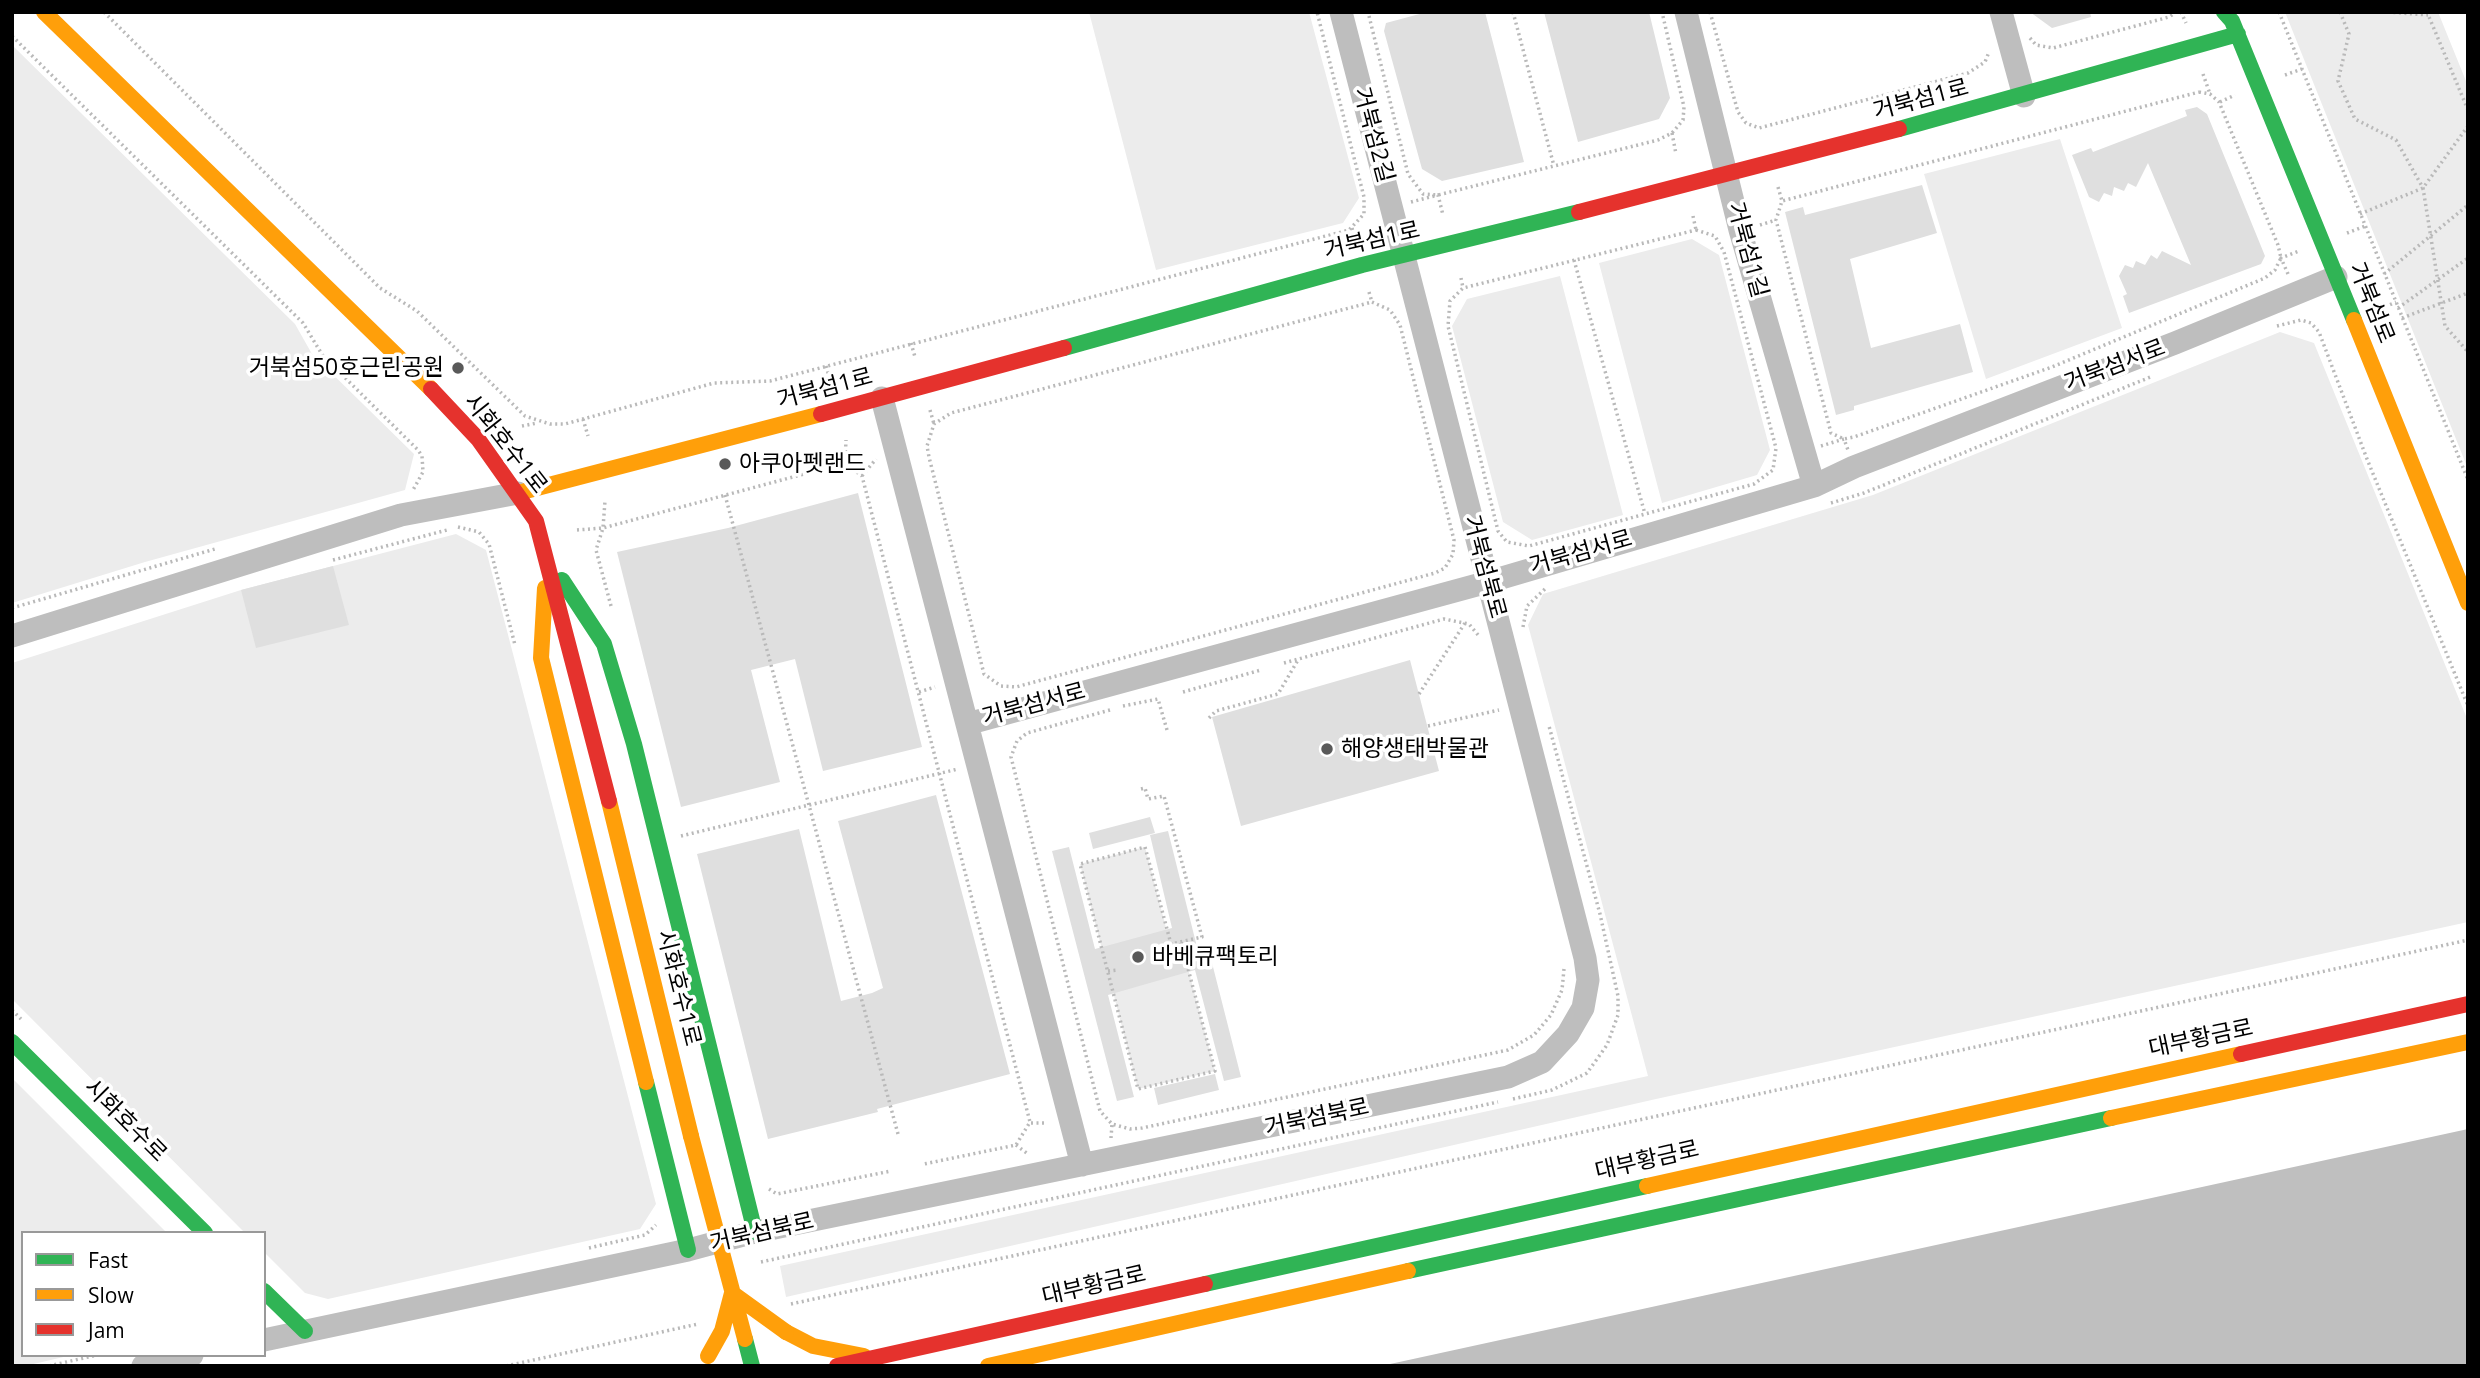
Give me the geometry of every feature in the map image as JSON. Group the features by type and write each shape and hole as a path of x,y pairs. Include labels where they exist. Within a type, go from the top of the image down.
{"main road":[{"name":"시화호수1로","path":"44,12 396,353 478,439 536,521 691,1136 752,1366"},
{"name":"거북섬1로","path":"518,493 882,398 1349,269 1727,175 2024,96 2232,20"},
{"name":"거북섬로","path":"2232,20 2468,603"},
{"path":"546,555 604,644 634,744 755,1232"},
{"path":"546,555 541,658 688,1250"},
{"name":"대부황금로","path":"837,1366 2468,1004"},
{"name":"시화호수로","path":"12,1042 203,1231"},
{"path":"988,1366 1755,1193 2468,1042"},
{"path":"266,1293 305,1331"},
{"path":"705,1361 722,1331 732,1293 786,1332 813,1346 876,1358"}],"street":[{"name":"거북섬2길","path":"1341,12 1405,257"},
{"name":"거북섬1길","path":"1686,12 1727,175 1821,495"},
{"path":"2001,12 2024,96"},
{"name":"거북섬북로","path":"266,1340 688,1250 755,1232 1508,1077 1542,1062 1568,1034 1583,1008 1588,981 1585,958 1405,257"},
{"name":"거북섬서로","path":"882,398 967,724 1488,582 1821,495 1854,467 2175,343 2336,276"},
{"path":"12,636 401,515 518,493"},
{"path":"967,724 1083,1165"},
{"path":"143,1366 183,1357"}],"path":[{"path":"104,12 380,288 417,311 525,416 538,422"},
{"path":"1317,12 1364,197 1364,214"},
{"path":"1513,12 1554,166"},
{"path":"1411,202 1658,140 1672,133 1683,120 1683,96 1662,12"},
{"path":"1710,12 1738,112 1746,123 1759,128 1968,73 1984,62 1990,45"},
{"path":"2029,36 2036,46 2053,48 2169,17 2178,12 2186,25"},
{"path":"2279,12 2468,480"},
{"path":"2340,12 2349,34 2338,81 2356,119 2396,140 2423,188 2445,327 2468,352"},
{"path":"2388,12 2428,14 2468,110"},
{"path":"1368,16 1408,174 1423,194 1438,195"},
{"path":"12,36 303,323 323,356 422,456 423,472 420,481 415,489 405,495"},
{"path":"2285,75 2302,69"},
{"path":"2203,75 2210,94 2219,102 2289,276"},
{"path":"1782,201 2174,98 2199,92 2210,94"},
{"path":"2219,102 2237,94"},
{"path":"1678,128 1688,125"},
{"path":"2360,214 2423,188 2468,127"},
{"path":"1672,133 1676,154"},
{"path":"1778,185 1782,201 1776,220 1826,420 1831,433 1844,439 1848,451"},
{"path":"1438,195 1443,215"},
{"path":"2384,274 2468,205"},
{"path":"522,426 538,422 565,424 714,383 769,381 1352,228 1364,214 1373,211"},
{"path":"1693,216 1696,230"},
{"path":"1758,226 1776,220"},
{"path":"2347,233 2365,226"},
{"path":"1352,228 1356,243"},
{"path":"1442,305 1448,304 1463,288 1696,230 1715,236 1724,252 1777,459 1768,477 1754,484 1529,546 1515,545 1501,536 1496,525 1448,327 1448,304"},
{"path":"1819,446 2077,356 2265,278 2281,258 2299,251"},
{"path":"2398,308 2468,259"},
{"path":"1574,260 1646,514"},
{"path":"1461,278 1463,288"},
{"path":"1369,292 1372,302"},
{"path":"2402,318 2468,293"},
{"path":"930,410 934,424 927,446 984,674 1001,686 1016,687 1435,573 1445,568 1453,554 1454,540 1400,325 1390,310 1372,302 951,413 934,424"},
{"path":"2380,309 2396,302"},
{"path":"2308,317 2319,332 2367,459 2468,706"},
{"path":"2266,330 2301,320 2311,323"},
{"path":"2319,332 2328,329"},
{"path":"911,343 915,358"},
{"path":"826,366 831,383"},
{"path":"1821,495 1864,493 2160,373"},
{"path":"583,419 588,436"},
{"path":"845,463 846,440"},
{"path":"918,449 927,446"},
{"path":"422,456 428,454"},
{"path":"1777,459 1784,457"},
{"path":"862,475 876,459"},
{"path":"845,463 862,475 1030,1122 1016,1145 924,1164"},
{"path":"577,530 603,528 845,463"},
{"path":"1861,486 1864,493"},
{"path":"725,495 898,1134"},
{"path":"605,501 603,528 596,550 614,616"},
{"path":"489,544 518,657"},
{"path":"1515,545 1517,553"},
{"path":"12,608 226,546"},
{"path":"491,551 497,549"},
{"path":"1523,631 1524,614 1530,601 1543,589 1557,585"},
{"path":"1527,590 1530,601"},
{"path":"1284,663 1444,619 1465,622 1476,630 1480,638"},
{"path":"1419,694 1465,622"},
{"path":"1209,718 1216,711 1278,694 1298,660"},
{"path":"1183,692 1261,670"},
{"path":"976,676 984,674"},
{"path":"919,692 935,688"},
{"path":"1495,698 1502,723"},
{"path":"1123,706 1158,699 1167,730"},
{"path":"1110,710 1027,733 1017,740 1011,757 1100,1111 1112,1124 1130,1129 1142,1128 1508,1050 1534,1035 1551,1015 1562,990 1564,961"},
{"path":"1428,726 1499,710"},
{"path":"761,1262 1531,1095 1573,1082 1587,1073 1598,1062 1613,1032 1618,1015 1618,996 1600,914 1549,725"},
{"path":"1014,731 1017,740"},
{"path":"998,760 1011,757"},
{"path":"672,839 958,769"},
{"path":"1141,789 1145,788 1148,799 1164,796 1202,937 1171,944 1145,846 1080,864 1138,1089 1214,1071 1181,942"},
{"path":"778,1307 2468,940"},
{"path":"1108,971 1117,970"},
{"path":"1089,1114 1100,1111"},
{"path":"1030,1122 1046,1123"},
{"path":"1111,1138 1112,1124"},
{"path":"1016,1145 1028,1154"},
{"path":"777,1194 891,1171"},
{"path":"762,1184 777,1194 779,1202"},
{"path":"1038,1194 1039,1201"},
{"path":"586,1248 645,1235 658,1220"},
{"path":"790,1248 792,1255"},
{"path":"506,1366 710,1321"},
{"path":"49,1366 88,1357"}],"shaded area":[{"path":"1089,12 1309,12 1359,198 1343,223 1156,270"},
{"path":"2285,12 2438,12 2468,86 2468,469"},
{"path":"12,45 295,324 312,354 414,454 405,490 145,562 12,603"},
{"path":"2060,139 2122,328 1986,379 1924,174"},
{"path":"1692,239 1719,255 1770,450 1757,475 1662,503 1599,263"},
{"path":"1560,276 1623,515 1532,540 1503,522 1452,326 1467,299"},
{"path":"2280,332 2314,343 2468,721 2468,922 1656,1099 786,1297 780,1266 1648,1076 1528,625 1543,594 1873,495"},
{"path":"456,534 486,550 656,1204 640,1229 328,1299 305,1293 266,1254 266,1231 243,1231 12,999 12,663 241,590"},
{"path":"1145,847 1170,943 1181,942 1215,1071 1138,1089 1080,864"},
{"path":"12,1078 165,1231 21,1231 21,1357 63,1357 25,1366 12,1366"},
{"path":"2468,1129 2468,1366 1381,1366"}],"building":[{"path":"1427,12 1485,12 1524,162 1442,181 1422,169 1384,31 1386,23"},
{"path":"1544,12 1649,12 1670,98 1659,119 1578,142"},
{"path":"2030,12 2090,12 2091,17 2052,28"},
{"path":"2197,107 2207,114 2265,256 2261,264 2129,313 2123,296 2127,294 2119,276 2125,265 2133,268 2136,261 2145,265 2151,255 2157,259 2162,251 2191,265 2148,163 2136,187 2128,183 2124,191 2114,187 2112,196 2104,193 2099,202 2089,197 2072,155 2091,148 2093,152 2187,116 2185,110"},
{"path":"1922,185 1937,233 1850,259 1871,348 1960,324 1973,372 1854,406 1854,410 1836,415 1785,212 1803,207 1805,215"},
{"path":"858,493 922,747 823,771 795,659 751,670 780,782 681,807 617,552 728,528"},
{"path":"333,566 349,625 256,648 241,590"},
{"name":"해양생태박물관","path":"1410,660 1439,771 1241,826 1212,717"},
{"path":"936,795 1010,1074 877,1109 878,1112 768,1139 697,854 799,829 841,1001 883,988 838,821"},
{"path":"1150,817 1155,833 1093,849 1089,833"},
{"path":"1168,831 1197,947 1207,944 1241,1077 1224,1081 1195,970 1108,995 1134,1097 1117,1101 1052,851 1069,847 1095,949 1172,928 1150,835"},
{"path":"1215,1074 1219,1090 1158,1105 1154,1088"}],"traffic: fast":[{"path":"2224,12 2232,21 2354,320"},
{"path":"1899,129 2238,34"},
{"path":"1064,348 1362,265 1579,212"},
{"path":"562,580 604,644 634,744 755,1232"},
{"path":"12,1042 203,1231"},
{"path":"646,1082 688,1250"},
{"path":"1408,1271 2111,1118"},
{"path":"1205,1284 1647,1186"},
{"path":"266,1293 305,1331"},
{"path":"745,1339 752,1366"}],"traffic: slow":[{"path":"44,12 431,389"},
{"path":"2354,320 2468,603"},
{"path":"518,493 821,414"},
{"path":"545,588 541,658 646,1082"},
{"path":"609,801 691,1136"},
{"path":"2111,1118 2468,1042"},
{"path":"1647,1186 2241,1054"},
{"path":"691,1136 745,1339"},
{"path":"988,1366 1408,1271"},
{"path":"708,1356 722,1331 732,1293 786,1332"},
{"path":"786,1332 813,1346 864,1356"}],"traffic: jam":[{"path":"1579,212 1899,129"},
{"path":"821,414 1064,348"},
{"path":"431,389 478,439 536,521 609,801"},
{"path":"2241,1054 2468,1004"},
{"path":"837,1366 1205,1284"}],"place":[{"name":"거북섬50호근린공원","path":"458,368"},
{"name":"아쿠아펫랜드","path":"725,464"},
{"name":"해양생태박물관","path":"1327,749"},
{"name":"바베큐팩토리","path":"1138,957"}]}
